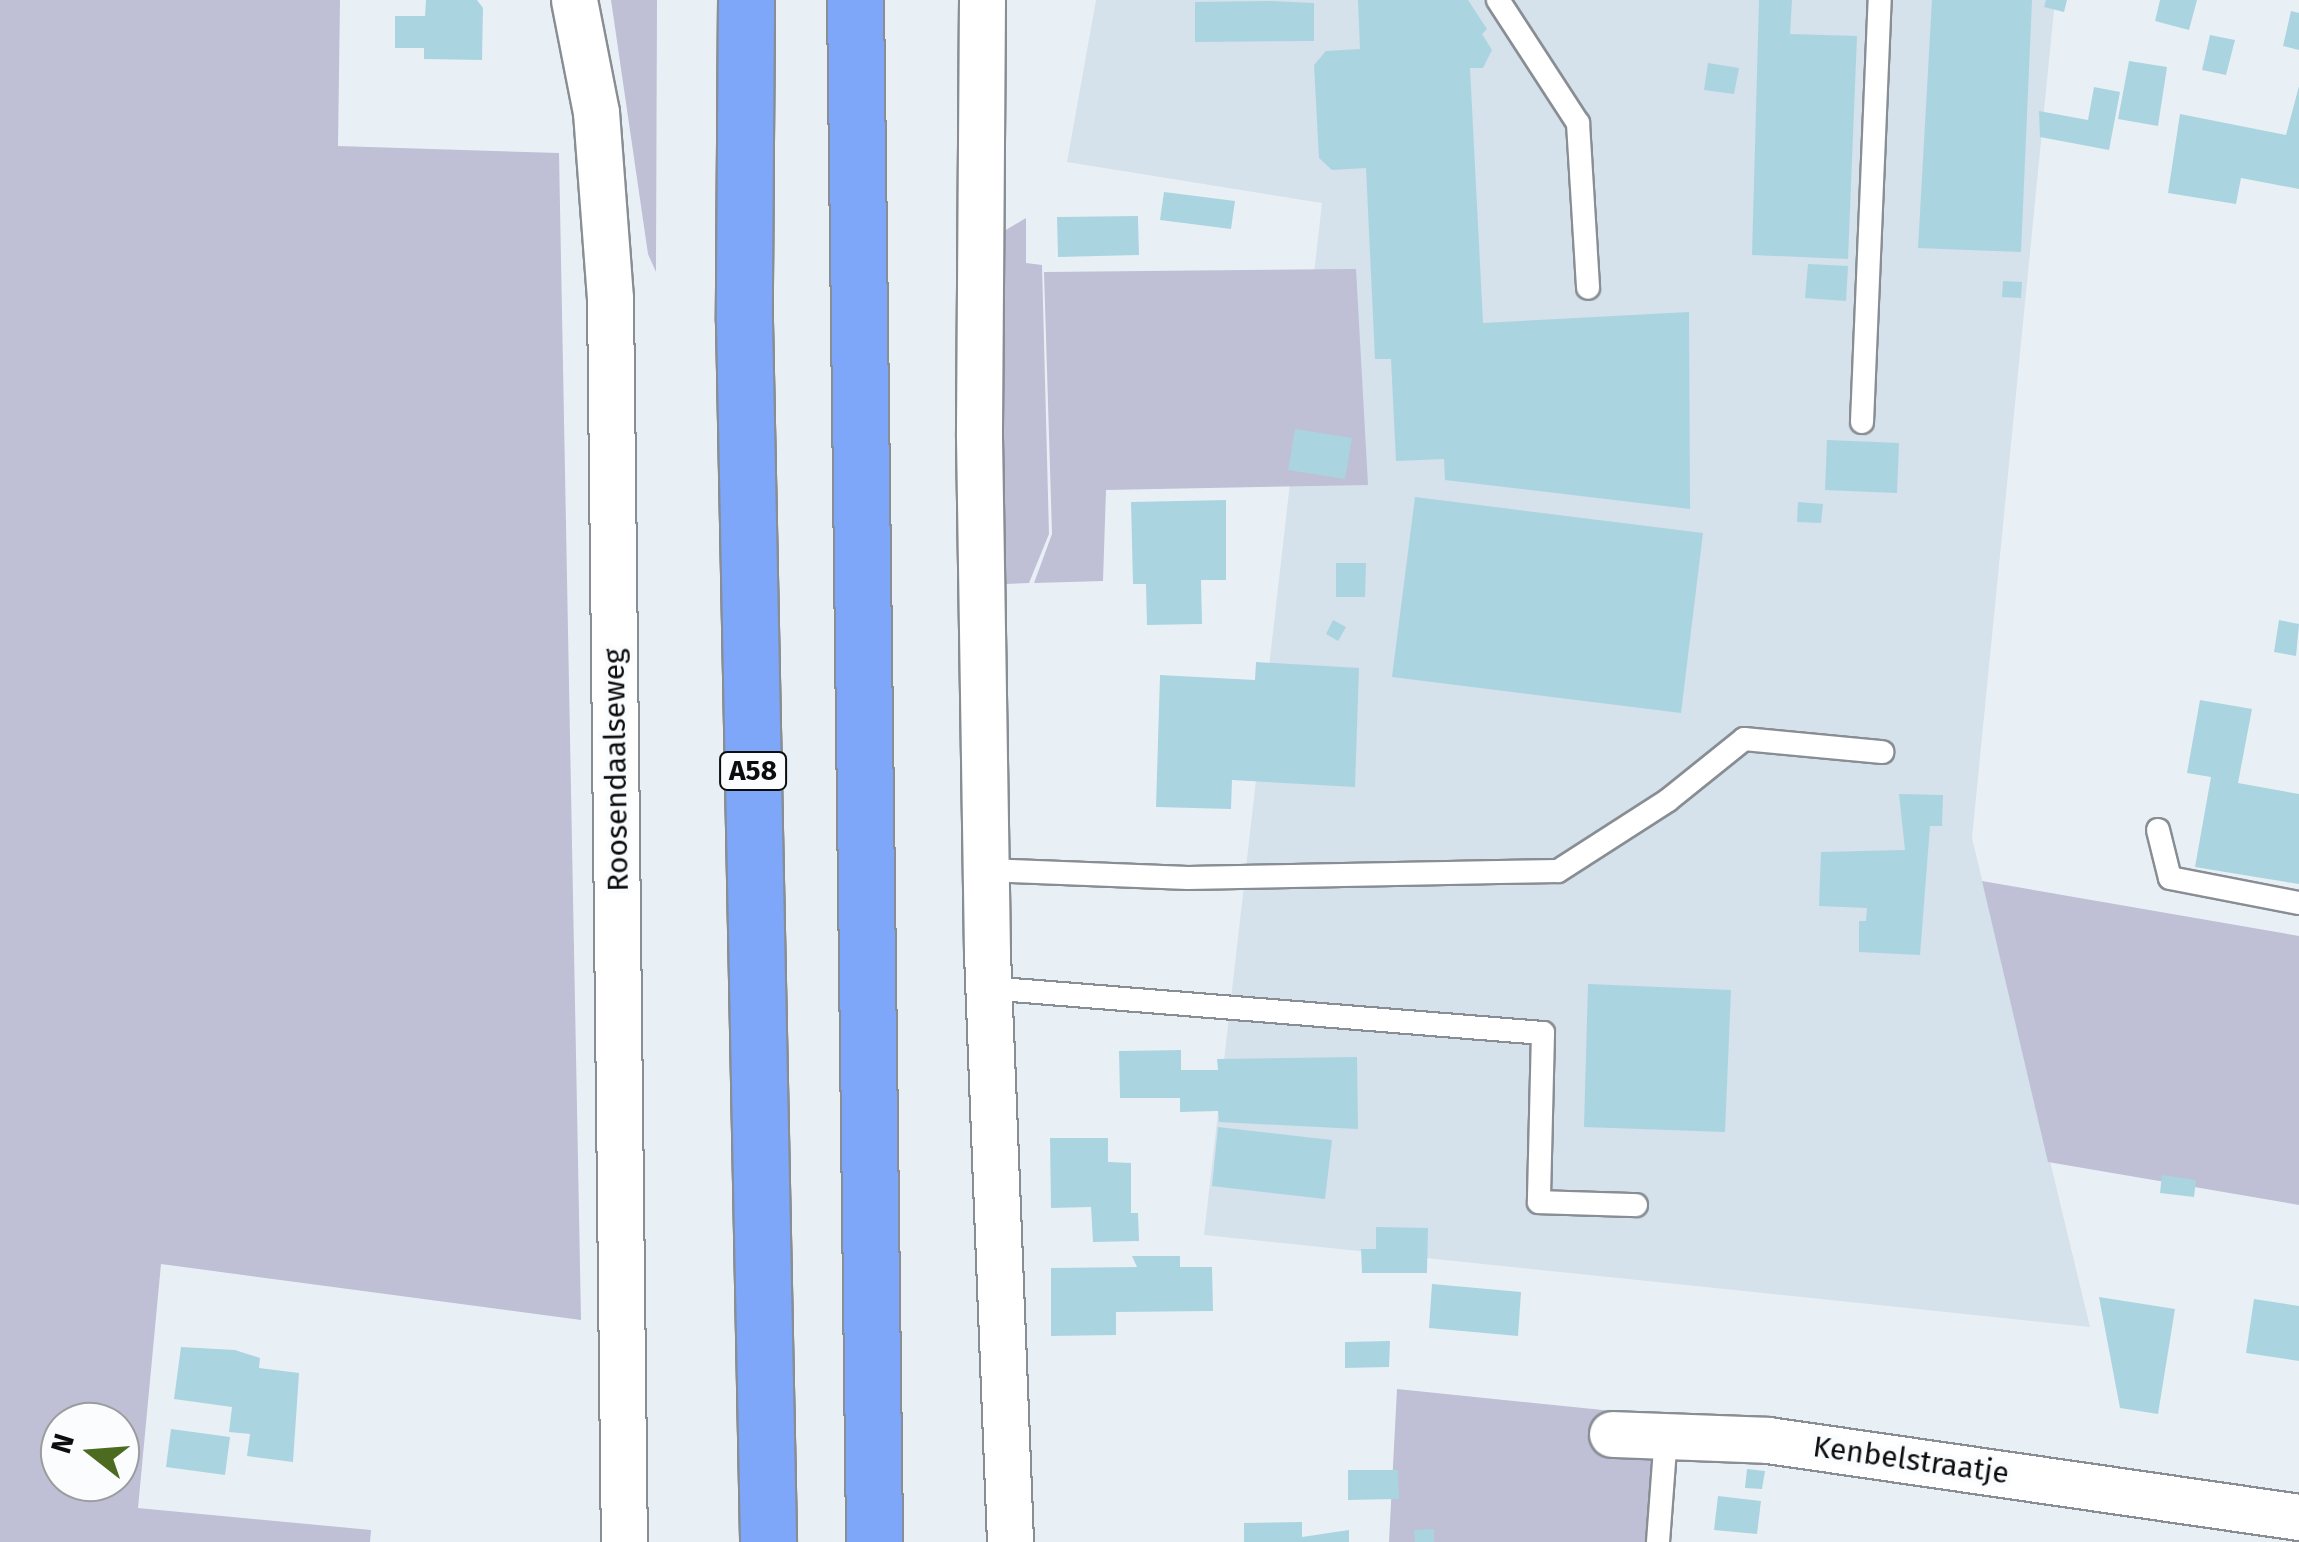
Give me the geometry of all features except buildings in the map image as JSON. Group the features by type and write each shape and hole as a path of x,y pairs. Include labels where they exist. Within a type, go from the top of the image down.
{"highway":[{"name":"A58","path":"746,0 745,340 768,1542"},
{"path":"854,0 876,1528"}],"street":[{"name":"Roosendaalseweg","path":"574,0 596,112 610,298 624,1542"},
{"path":"982,0 988,988 1010,1542"},
{"name":"Kenbelstraatje","path":"1612,1434 1768,1440 2208,1522 2299,1517"}],"lane":[{"path":"1498,0 1578,122 1588,288"},
{"path":"1862,422 1880,0"},
{"path":"986,870 1188,878 1558,871 1667,802 1744,739 1882,752"},
{"path":"2158,830 2170,878 2299,904"},
{"path":"988,988 1543,1033 1540,1202 1636,1206"},
{"path":"1658,1542 1666,1436"}],"shaded area":[{"path":"0,0 340,0 338,146 559,153 581,1320 161,1264 140,1487 140,1402 40,1402 40,1502 139,1502 138,1508 371,1530 370,1542 0,1542"},
{"path":"611,0 657,0 656,272 648,254"},
{"path":"1096,0 2055,0 1972,838 2090,1327 1204,1235 1322,203 1067,162"},
{"path":"1026,218 1026,263 1042,265 1049,534 1029,583 1006,584 999,234"},
{"path":"1356,269 1368,485 1106,490 1103,581 1034,583 1052,534 1044,272"},
{"path":"1982,881 2299,936 2299,1205 2048,1162"},
{"path":"1397,1389 1662,1416 1652,1542 1389,1542"}]}
